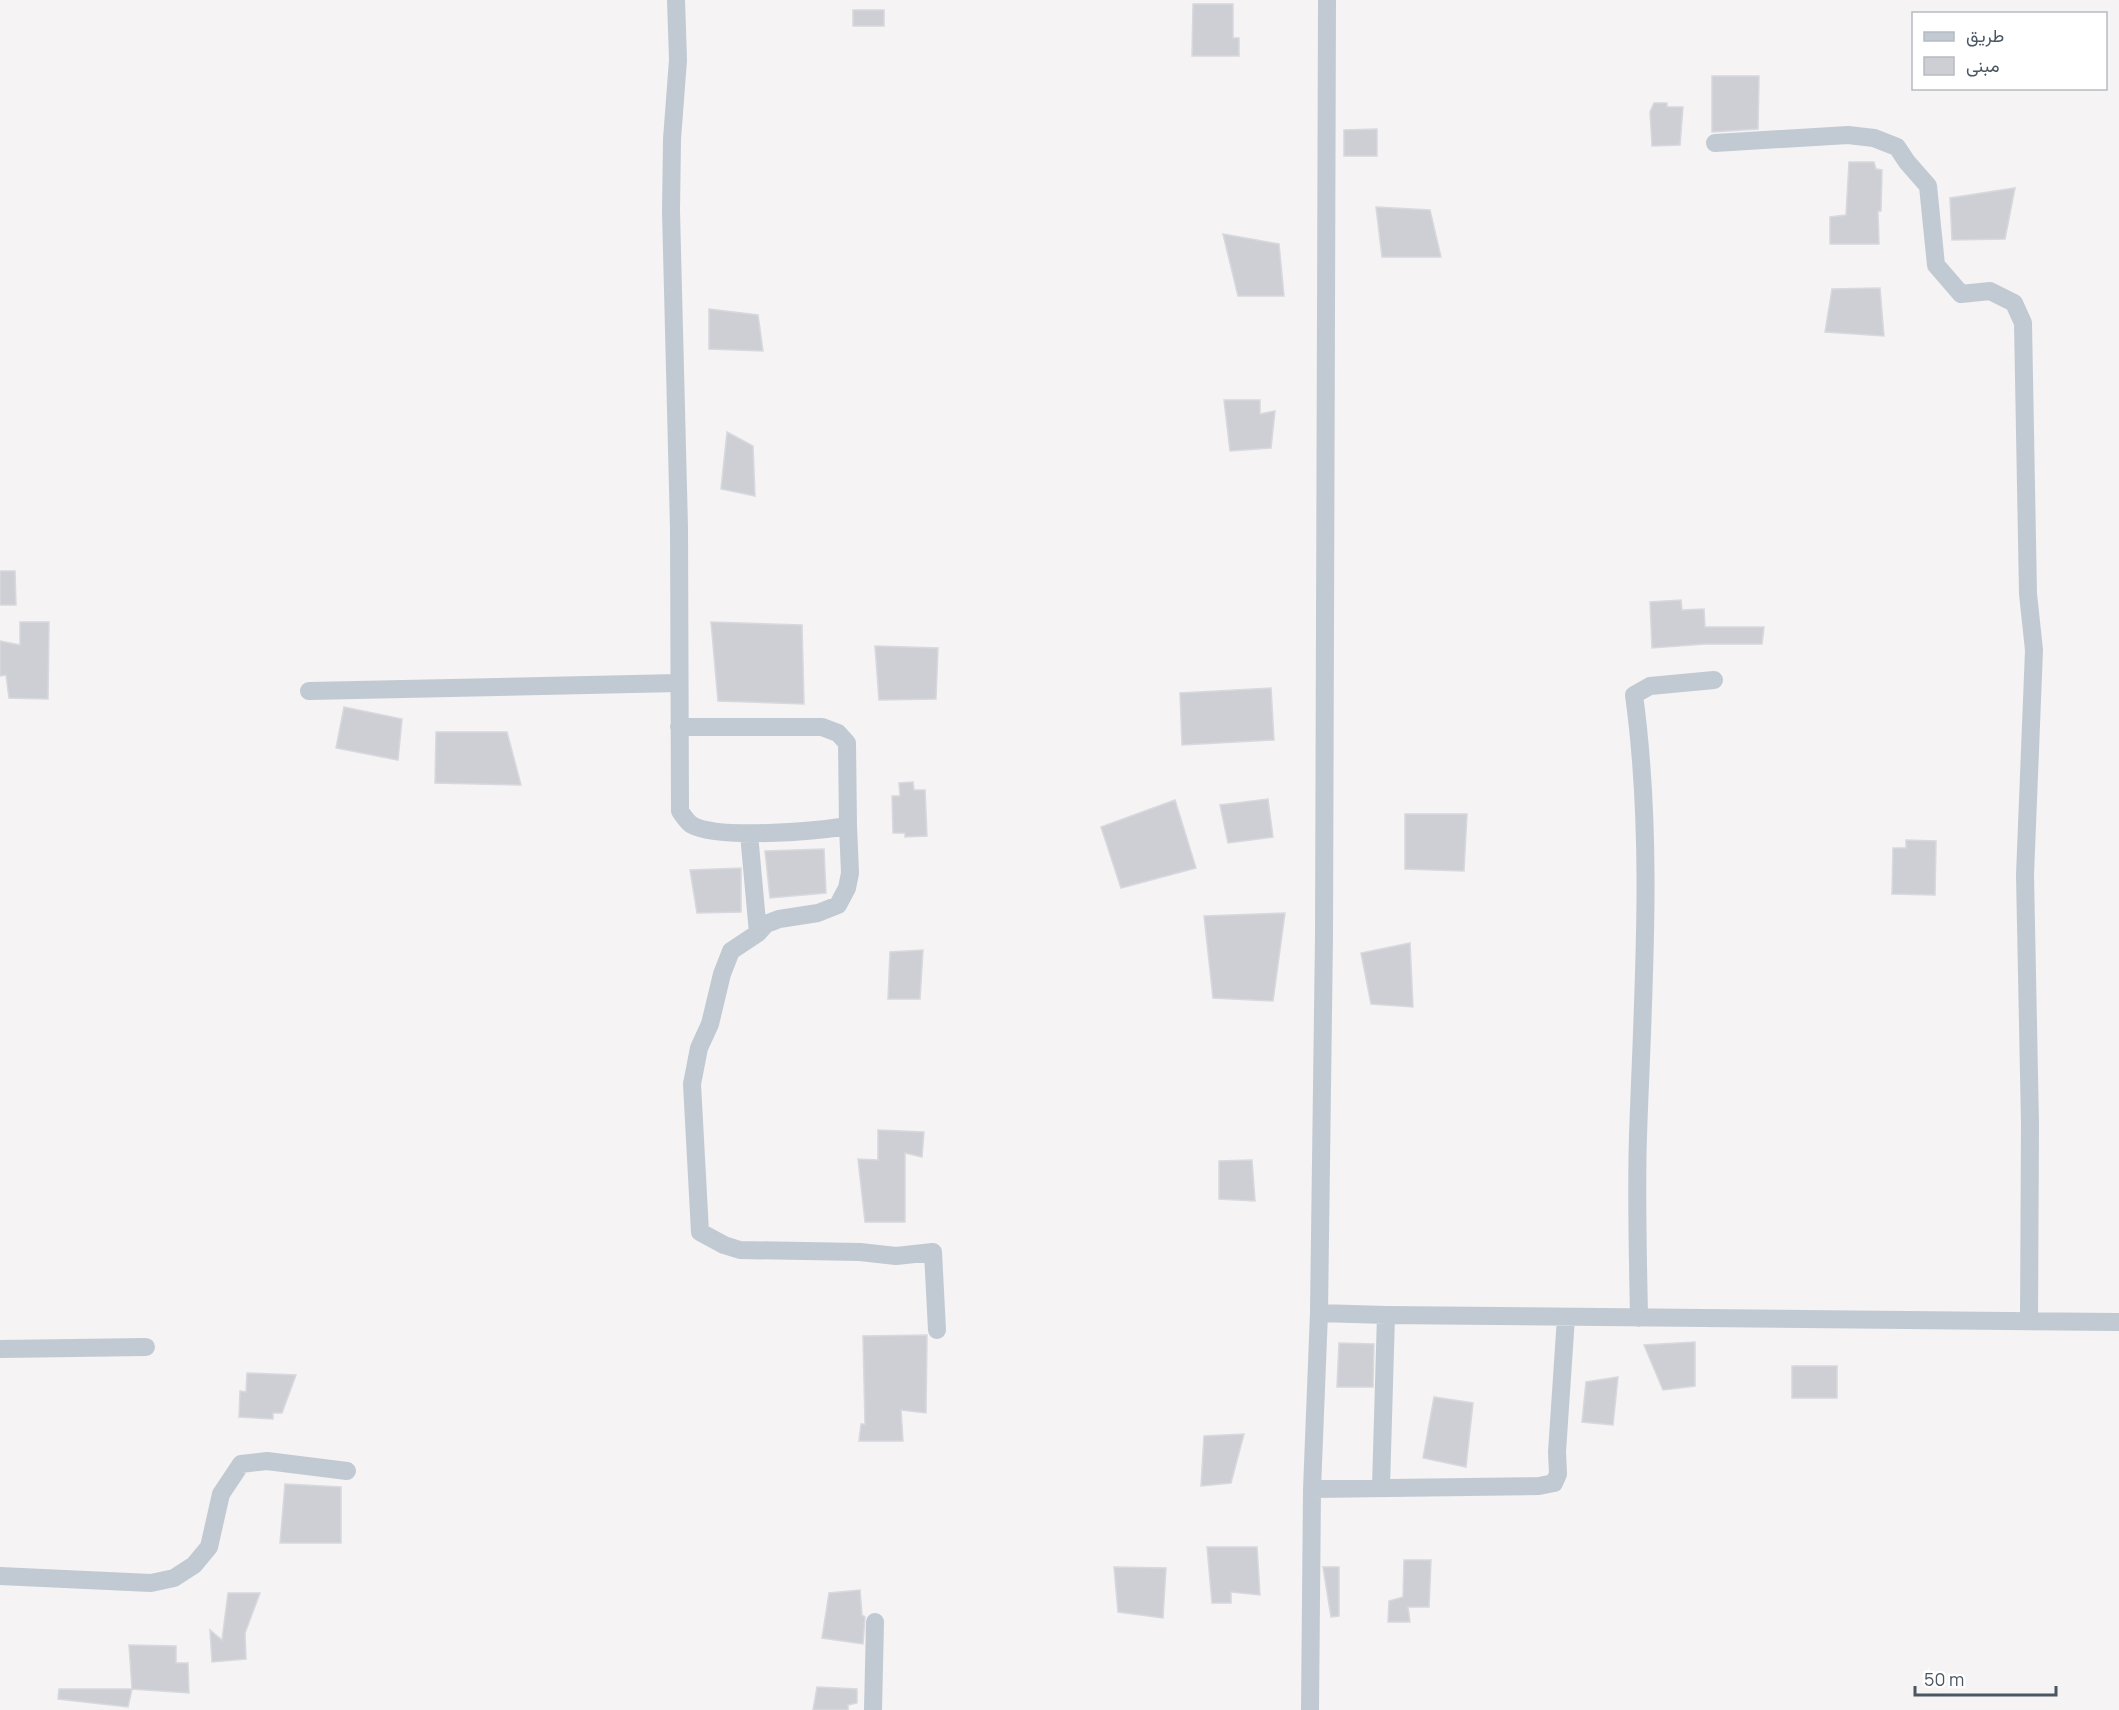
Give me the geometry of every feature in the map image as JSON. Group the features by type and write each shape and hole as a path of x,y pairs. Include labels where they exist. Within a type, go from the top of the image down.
{"street":[{"path":"676,0 678,60 672,140 671,211 679,528 680,811 691,825 711,830 749,834 848,826"},
{"path":"1310,1710 1312,1489 1319,1313 1324,936 1327,0"},
{"path":"1715,143 1848,135 1874,138 1897,147 1928,186 1936,265 1961,294 1990,291 2014,303 2023,323 2028,594 2034,650 2025,875 2030,1124 2030,1321"},
{"path":"1638,1318 1637,1139 1643,1007 1645,824 1634,696 1650,686 1714,680"},
{"path":"309,691 678,683"},
{"path":"679,727 822,727 837,733 846,743 850,873 847,888 838,905 818,913 779,919 766,924 758,933 731,951 722,974 710,1024 699,1048 692,1084 700,1232 724,1245 740,1250 860,1252 896,1256 933,1252 937,1330"},
{"path":"749,834 758,933"},
{"path":"1319,1313 2119,1322"},
{"path":"1381,1487 1386,1315"},
{"path":"1312,1489 1539,1486 1554,1483 1558,1474 1557,1452 1566,1317"},
{"path":"0,1349 146,1347"},
{"path":"0,1576 151,1583 174,1578 194,1565 209,1547 221,1494 241,1464 267,1461 348,1472"},
{"path":"873,1710 875,1622"}],"building":[{"path":"1193,4 1233,4 1233,38 1239,38 1239,56 1192,56"},
{"path":"853,10 884,10 884,26 853,26"},
{"path":"1712,76 1759,76 1758,129 1712,132"},
{"path":"1654,103 1667,103 1667,107 1683,107 1680,145 1652,146 1650,112"},
{"path":"1377,129 1377,156 1344,156 1344,130"},
{"path":"1849,162 1874,162 1876,169 1882,170 1881,211 1878,211 1879,244 1830,244 1830,217 1846,215"},
{"path":"2015,188 2005,239 1952,240 1950,198"},
{"path":"1376,207 1430,210 1441,257 1382,257"},
{"path":"1223,234 1279,244 1284,296 1238,296"},
{"path":"1880,288 1884,336 1825,332 1832,289"},
{"path":"709,309 758,315 763,351 709,349"},
{"path":"1224,400 1260,400 1260,414 1275,411 1271,448 1230,451"},
{"path":"727,432 753,446 755,496 721,489"},
{"path":"0,571 15,571 16,605 0,605"},
{"path":"1681,600 1682,610 1704,609 1705,627 1764,627 1762,644 1705,644 1652,648 1650,602"},
{"path":"20,622 49,622 48,699 9,698 6,675 0,676 0,641 20,645"},
{"path":"711,622 802,625 804,704 718,701"},
{"path":"875,646 938,648 936,699 879,700"},
{"path":"1271,688 1274,740 1182,745 1180,693"},
{"path":"344,707 402,719 398,760 336,748"},
{"path":"436,732 507,732 521,785 435,783"},
{"path":"913,782 914,790 925,790 927,836 905,837 905,833 893,833 892,796 900,796 899,783"},
{"path":"1268,799 1273,837 1228,843 1220,805"},
{"path":"1175,800 1196,868 1121,888 1101,827"},
{"path":"1405,814 1467,814 1464,871 1405,869"},
{"path":"1906,840 1936,841 1935,895 1892,894 1893,848 1906,848"},
{"path":"824,849 826,893 770,898 765,851"},
{"path":"741,868 741,912 697,913 690,870"},
{"path":"1285,913 1273,1001 1213,998 1204,916"},
{"path":"1410,943 1413,1007 1371,1004 1361,953"},
{"path":"923,950 920,999 888,999 890,952"},
{"path":"878,1130 924,1132 922,1157 905,1153 905,1222 865,1222 858,1159 878,1160"},
{"path":"1252,1160 1255,1201 1219,1199 1219,1161"},
{"path":"927,1335 926,1413 901,1410 903,1441 859,1441 861,1424 865,1424 863,1336"},
{"path":"1695,1342 1695,1386 1663,1390 1644,1345"},
{"path":"1339,1343 1374,1344 1373,1387 1337,1387"},
{"path":"1792,1366 1837,1366 1837,1398 1792,1398"},
{"path":"247,1373 296,1375 282,1413 273,1413 273,1419 239,1417 240,1391 246,1392"},
{"path":"1618,1377 1613,1425 1582,1422 1586,1382"},
{"path":"1434,1397 1473,1403 1466,1467 1423,1458"},
{"path":"1244,1434 1231,1483 1201,1486 1204,1436"},
{"path":"285,1484 341,1487 341,1543 280,1543"},
{"path":"1207,1547 1257,1547 1260,1595 1231,1592 1231,1603 1212,1603"},
{"path":"1404,1560 1431,1560 1429,1607 1408,1607 1410,1622 1388,1622 1389,1601 1403,1597"},
{"path":"1114,1567 1166,1568 1163,1618 1118,1612"},
{"path":"1323,1567 1339,1567 1339,1616 1331,1617"},
{"path":"860,1590 862,1615 865,1617 863,1644 822,1638 829,1593"},
{"path":"228,1593 260,1593 245,1633 246,1659 212,1662 210,1630 222,1640"},
{"path":"129,1645 176,1646 176,1663 188,1663 189,1693 132,1689"},
{"path":"817,1687 857,1689 857,1703 848,1705 848,1710 813,1710"},
{"path":"59,1689 132,1689 128,1707 58,1699"}]}
